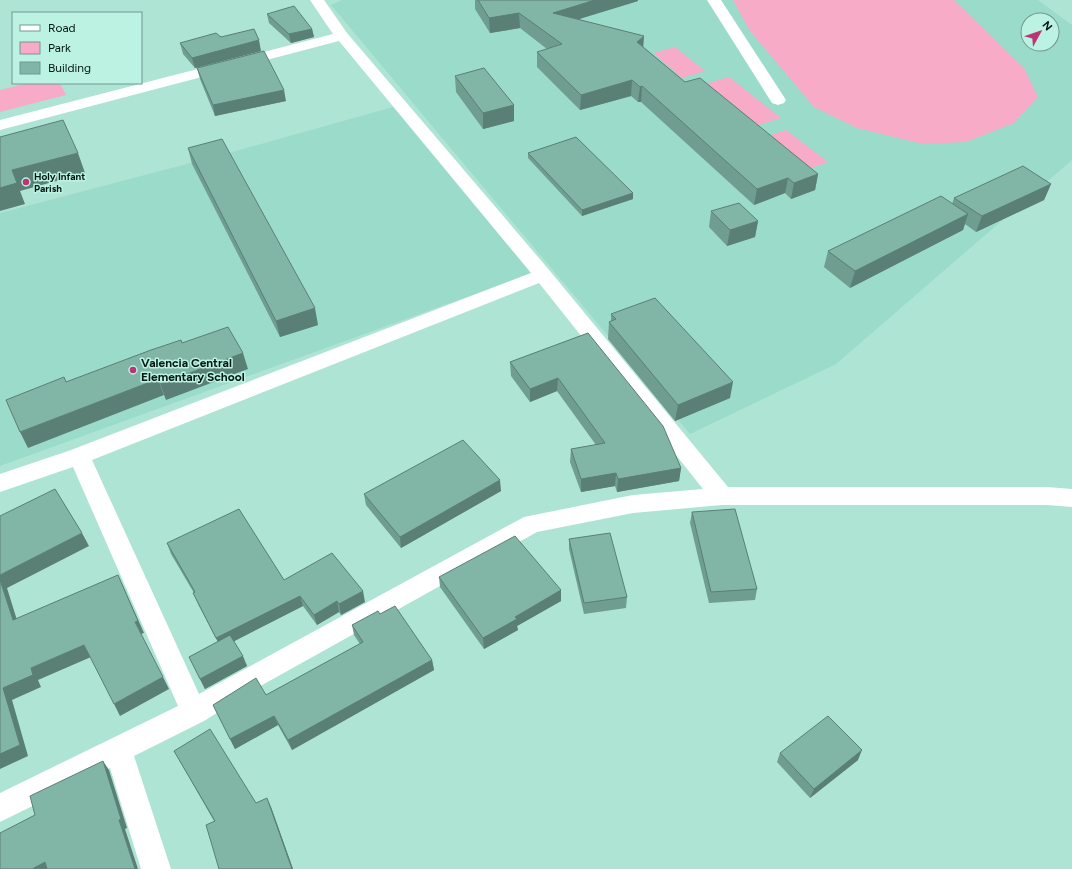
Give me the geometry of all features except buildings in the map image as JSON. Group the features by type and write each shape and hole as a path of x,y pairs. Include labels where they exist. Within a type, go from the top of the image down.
{"street":[{"path":"317,0 342,36 542,275 722,496"},
{"path":"714,0 778,100"},
{"path":"0,125 342,36"},
{"path":"0,483 79,456 542,275"},
{"path":"79,456 194,712"},
{"path":"0,808 194,712 246,681 532,524 633,504 722,496 1047,496 1072,498"},
{"path":"118,750 156,869"}],"shaded area":[{"path":"342,0 1038,0 1054,12 1020,12 1020,52 1060,52 1060,16 1072,25 1072,160 836,364 690,434 331,5"},
{"name":"Valencia Central Elementary School","path":"393,107 533,273 0,466 0,213 225,154"}],"green space":[{"path":"733,0 954,0 1024,68 1038,97 1014,123 966,142 923,144 857,128 814,107 750,31"},
{"path":"675,47 705,71 682,78 653,53"},
{"path":"729,77 781,118 746,129 695,87"},
{"path":"24,84 60,84 66,95 0,112 0,90"},
{"path":"786,130 828,162 803,171 762,138"}],"place":[{"name":"Holy Infant Parish","path":"26,182"},
{"name":"Valencia Central Elementary School","path":"133,370"}]}
